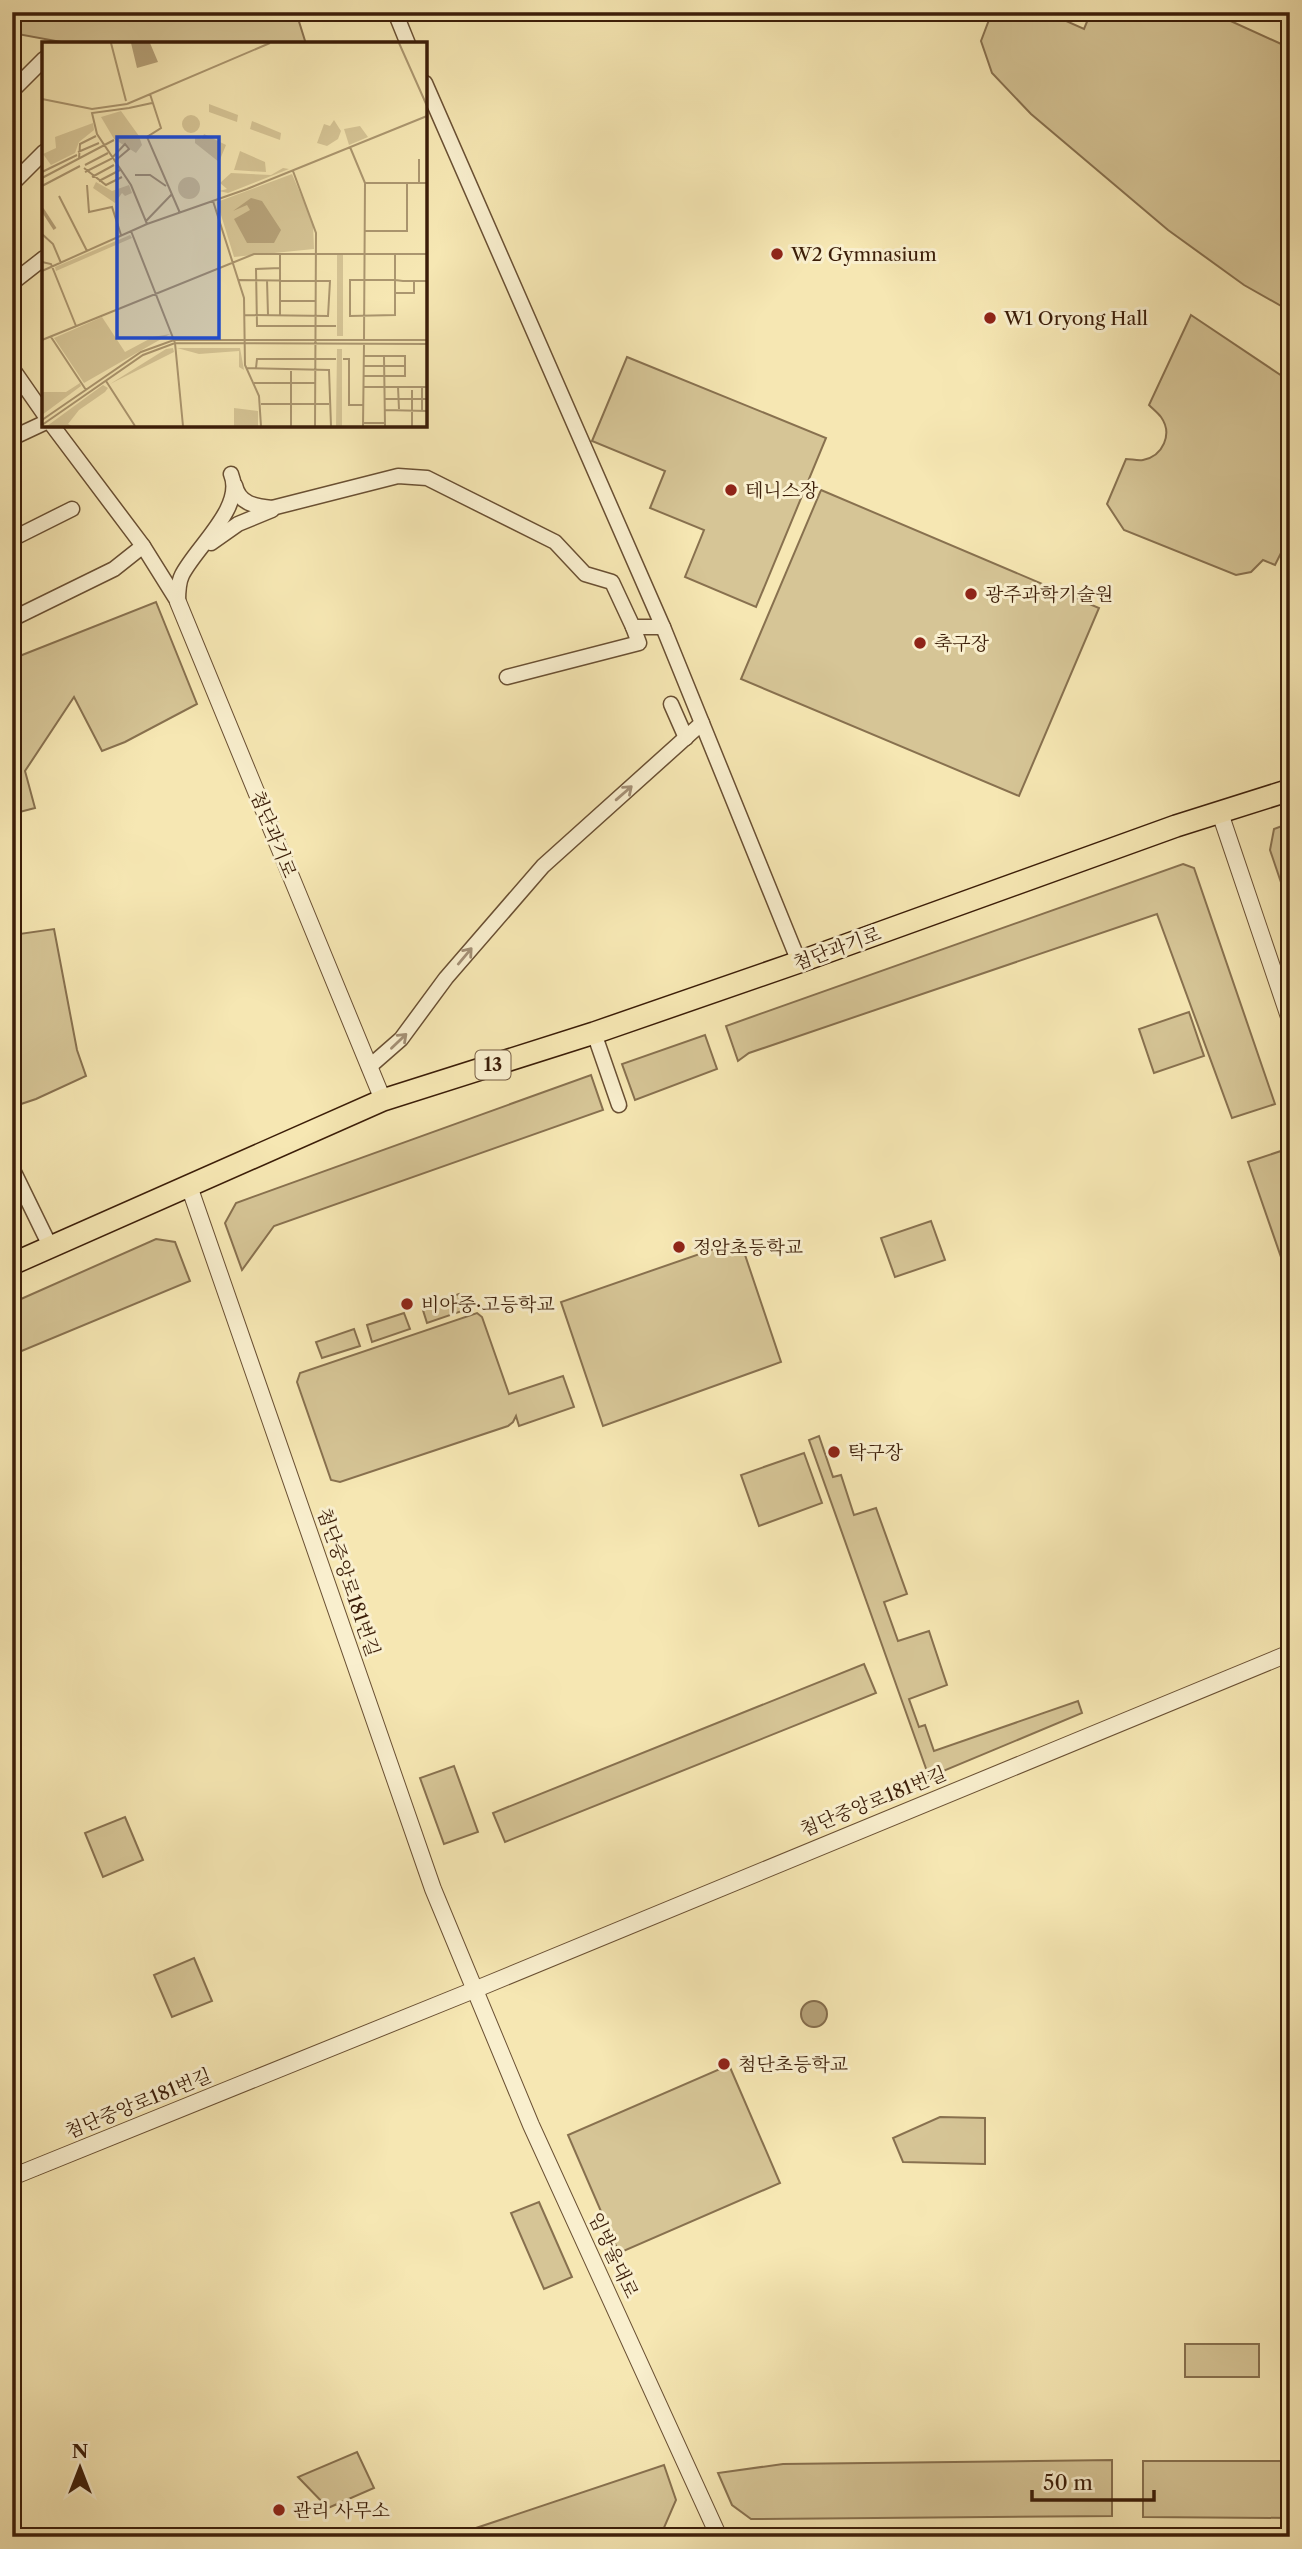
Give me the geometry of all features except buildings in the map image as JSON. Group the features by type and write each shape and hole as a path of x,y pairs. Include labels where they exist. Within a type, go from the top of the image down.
{"main road":[{"name":"첨단과기로","path":"12,1264 383,1100 594,1033 1163,831 1290,790"}],"street":[{"path":"395,12 407,42"},
{"path":"12,91 42,61"},
{"path":"427,88 663,627 799,962"},
{"path":"12,184 42,154"},
{"path":"12,283 42,260"},
{"path":"12,368 42,411"},
{"path":"12,438 42,424"},
{"path":"54,427 143,546 178,602"},
{"path":"201,550 238,524 279,507 398,476 427,478 555,542 586,574 612,582 634,627 639,643 507,677"},
{"path":"178,602 181,576 201,550 231,501 233,480 237,494 248,503 279,507"},
{"path":"12,539 72,509"},
{"path":"12,619 114,569 143,546"},
{"name":"첨단과기로","path":"178,602 383,1100"},
{"path":"634,627 663,627"},
{"path":"671,704 686,738"},
{"path":"369,1067 401,1039 446,978 543,866 702,723"},
{"path":"1220,813 1290,1020"},
{"path":"594,1033 619,1105"},
{"path":"12,1168 50,1246"},
{"name":"첨단중앙로181번길","path":"189,1186 433,1889 474,1990"},
{"name":"첨단중앙로181번길","path":"12,2176 474,1990 1290,1653"},
{"name":"임방울대로","path":"474,1990 531,2125 719,2537"}],"shaded area":[{"path":"12,12 296,12 305,42 61,42 12,33"},
{"path":"992,12 1046,12 1084,29 1091,12 1211,12 1290,48 1290,311 1244,285 1168,230 1031,114 992,73 981,41"},
{"path":"1191,315 1282,376 1281,433 1290,466 1290,535 1275,565 1263,560 1251,572 1236,575 1124,530 1107,504 1126,459 1150,458 1164,443 1164,424 1149,405"},
{"name":"테니스장","path":"627,357 826,438 756,607 685,577 704,530 650,508 665,471 592,441"},
{"name":"축구장","path":"821,490 1099,608 1019,796 741,679"},
{"path":"156,602 197,704 125,742 102,751 74,697 25,771 35,808 12,814 12,659"},
{"path":"1290,823 1290,909 1270,850 1274,829"},
{"path":"1183,864 1194,868 1275,1104 1232,1118 1157,914 749,1053 738,1061 726,1026"},
{"path":"54,929 77,1050 86,1076 12,1107 12,935"},
{"path":"1189,1012 1204,1056 1154,1073 1139,1029"},
{"path":"705,1035 717,1069 635,1100 622,1064"},
{"path":"591,1075 603,1110 274,1226 242,1270 225,1223 236,1203"},
{"path":"1290,1148 1290,1283 1248,1162"},
{"path":"931,1221 945,1260 895,1277 881,1238"},
{"path":"156,1239 175,1242 190,1281 12,1355 12,1303"},
{"path":"740,1240 781,1362 603,1426 561,1302"},
{"path":"459,1294 465,1310 427,1323 422,1307"},
{"path":"404,1313 410,1329 372,1342 367,1325"},
{"path":"477,1313 482,1317 509,1394 563,1376 574,1407 519,1426 516,1416 508,1426 340,1482 331,1480 297,1382 300,1373"},
{"path":"354,1329 360,1346 322,1358 316,1342"},
{"path":"819,1436 833,1477 841,1475 854,1515 876,1508 907,1594 884,1602 898,1641 929,1631 947,1685 909,1699 919,1727 925,1725 934,1751 1078,1701 1082,1713 929,1777 809,1440"},
{"path":"804,1453 822,1503 759,1526 741,1475"},
{"path":"864,1664 876,1693 505,1842 493,1813"},
{"path":"454,1766 478,1832 444,1844 420,1778"},
{"path":"125,1817 143,1860 103,1877 85,1833"},
{"path":"194,1958 212,2001 172,2017 154,1975"},
{"path":"814,2001 823,2005 827,2014 823,2023 814,2027 805,2023 801,2014 805,2005"},
{"path":"729,2065 780,2183 619,2253 568,2135"},
{"path":"940,2117 985,2118 985,2164 903,2162 893,2138"},
{"path":"539,2202 572,2277 544,2289 511,2213"},
{"path":"1185,2344 1259,2344 1259,2377 1185,2377"},
{"path":"357,2452 374,2488 328,2508 298,2477"},
{"path":"1112,2460 1112,2516 751,2519 732,2505 718,2473 783,2464"},
{"path":"1143,2461 1290,2461 1290,2518 1143,2517"},
{"path":"664,2465 676,2500 660,2537 449,2537"}],"place":[{"name":"W2 Gymnasium","path":"777,254"},
{"name":"W1 Oryong Hall","path":"990,318"},
{"name":"테니스장","path":"731,490"},
{"name":"광주과학기술원","path":"971,594"},
{"name":"축구장","path":"920,643"},
{"name":"정암초등학교","path":"679,1247"},
{"name":"비아중·고등학교","path":"407,1304"},
{"name":"탁구장","path":"834,1452"},
{"name":"첨단초등학교","path":"724,2064"},
{"name":"관리 사무소","path":"279,2510"}]}
